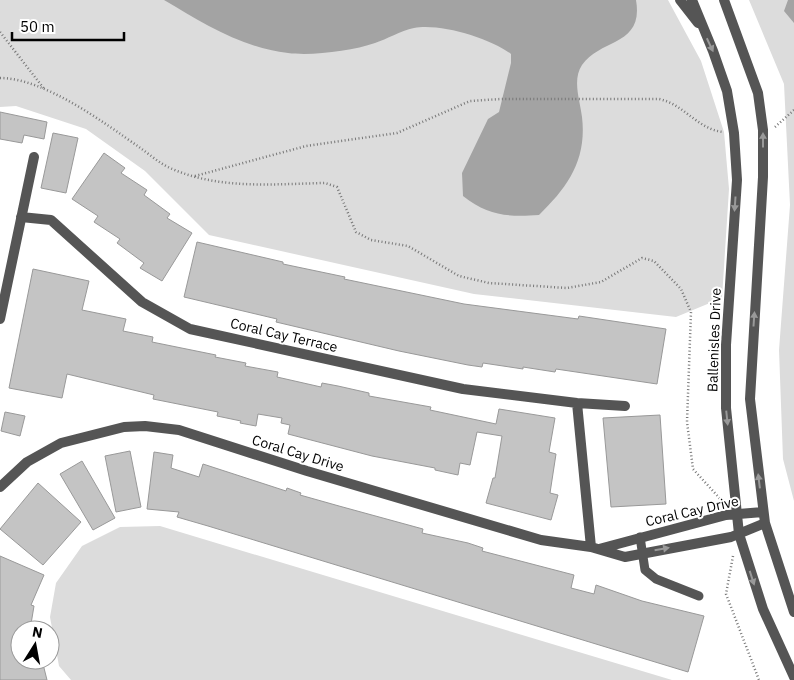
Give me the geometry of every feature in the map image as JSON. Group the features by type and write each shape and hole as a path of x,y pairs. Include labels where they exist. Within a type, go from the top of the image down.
{"street":[{"path":"680,0 703,28"},
{"name":"Ballenisles Drive","path":"692,0 727,92 734,133 737,180 726,346 726,408 731,514 735,536 762,609 794,677"},
{"path":"725,1 758,93 763,130 763,176 750,400 765,523 794,612"},
{"path":"0,319 34,158"},
{"name":"Coral Cay Terrace","path":"21,217 51,220 142,302 190,329 464,389 577,403 625,406"},
{"path":"577,403 594,548"},
{"name":"Coral Cay Drive","path":"0,487 27,462 61,443 124,427 167,427 541,540 594,548 625,557 642,552 735,536 765,523"},
{"name":"Coral Cay Drive","path":"594,548 731,514 763,512"}],"lane":[{"path":"640,537 645,570 656,579 699,596"}],"path":[{"path":"0,32 46,91"},
{"path":"0,78 14,78 83,109 169,167 192,177 232,185 325,183 337,187 356,232 370,240 408,246 459,276 490,283 567,288 601,282 642,258 654,261 680,289 691,312 687,422 693,469 724,502 731,514"},
{"path":"192,177 306,146 397,133 470,101 586,98 660,99 670,101 711,130 734,133"},
{"path":"763,130 772,129 794,110"},
{"path":"735,536 726,594 759,680"}],"shaded area":[{"path":"0,0 668,0 701,61 724,132 729,189 722,298 676,317 474,294 209,235 145,171 86,129 16,106 0,107"},
{"path":"164,0 636,0 637,15 634,26 627,34 590,56 579,71 577,84 583,132 578,160 567,183 539,215 518,216 499,214 481,208 463,196 462,173 488,119 499,112 511,63 511,54 502,48 491,42 464,33 425,27 409,29 375,43 355,48 320,53 288,53 255,46 239,40 208,26"},
{"path":"749,0 794,0 794,501 783,459 779,350 790,205 784,84"},
{"path":"788,0 794,0 794,23 784,11"},
{"path":"160,526 672,680 71,680 60,667 60,620 51,620 50,617 56,583 82,546 120,527"}],"building":[{"path":"0,112 47,122 44,139 24,135 22,143 0,139"},
{"path":"53,133 78,138 66,193 41,188"},
{"path":"104,153 125,168 121,173 147,190 144,195 170,214 167,218 192,233 162,281 140,268 144,263 117,243 120,239 94,222 98,216 72,199"},
{"path":"197,242 283,262 283,264 345,277 344,279 464,304 578,319 579,316 666,329 657,384 556,369 555,372 483,363 482,367 468,365 276,322 277,319 184,297"},
{"path":"33,269 89,281 82,310 126,319 123,331 153,337 152,342 246,363 245,366 278,372 277,377 321,387 322,383 338,386 369,393 369,396 431,407 430,410 496,424 499,409 555,418 549,452 556,454 550,493 558,495 551,520 486,503 493,478 495,478 502,436 477,432 470,465 460,463 458,475 435,470 435,468 372,456 288,434 290,425 281,423 282,418 258,414 256,426 240,423 241,421 217,416 218,412 153,399 154,395 67,374 62,398 9,388"},
{"path":"5,412 25,416 20,436 1,431"},
{"path":"660,415 666,504 611,507 603,418"},
{"path":"130,451 141,507 116,512 105,456"},
{"path":"154,452 173,455 171,468 199,477 203,464 286,491 287,488 301,493 300,495 423,529 422,533 468,543 483,548 482,551 574,575 571,588 594,594 596,585 642,601 704,616 688,672 177,517 179,512 147,509"},
{"path":"82,461 115,518 93,530 60,474"},
{"path":"38,483 81,522 43,565 0,529"},
{"path":"0,556 44,575 31,605 34,606 32,620 10,620 10,670 44,670 47,680 0,680"}]}
